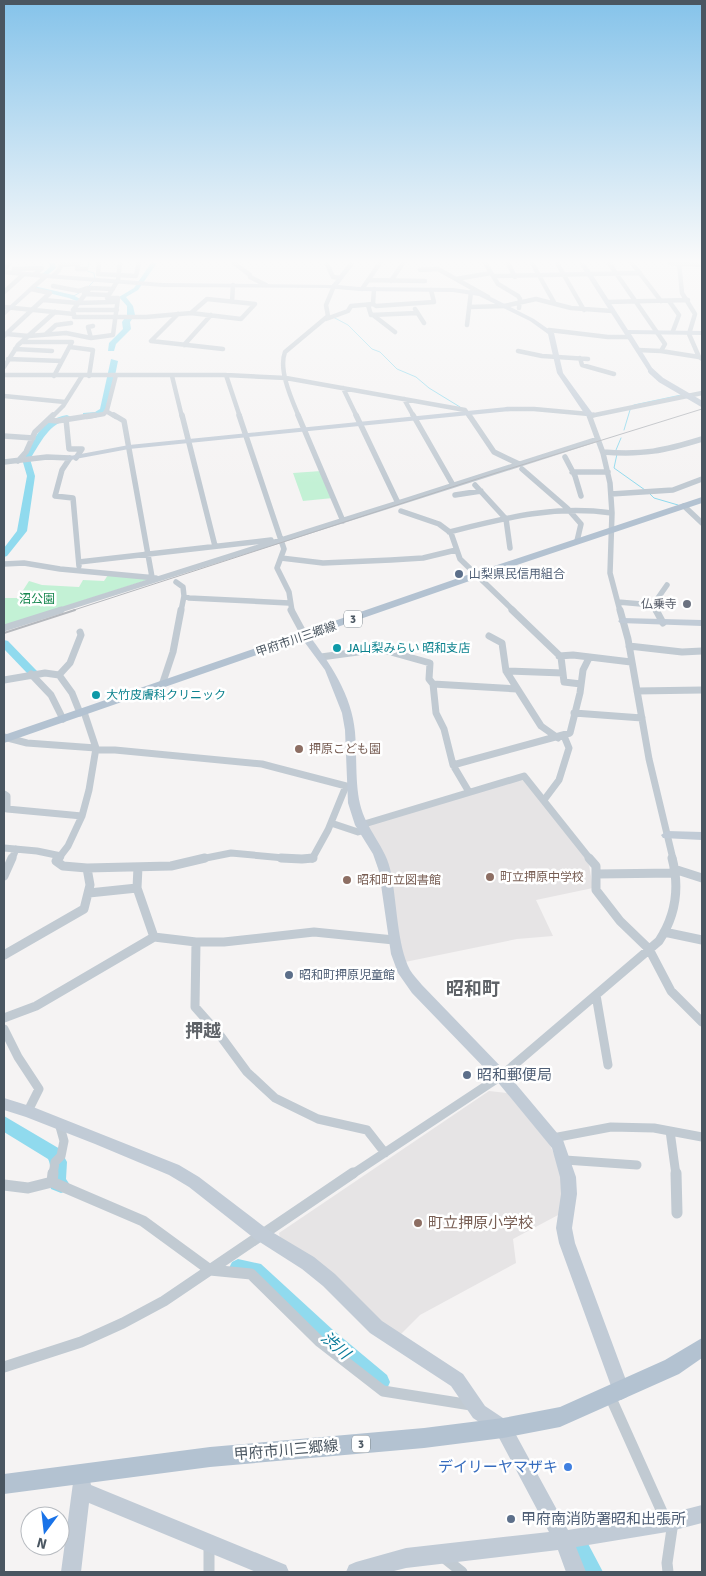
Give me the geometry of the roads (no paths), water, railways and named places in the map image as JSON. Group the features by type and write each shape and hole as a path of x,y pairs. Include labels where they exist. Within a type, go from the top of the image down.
{"main road":[{"name":"甲府市川三郷線","path":"5,738 305,636 476,575 702,500"},
{"name":"甲府市川三郷線","path":"4,1484 82,1482 210,1457 424,1438 503,1428 560,1416 616,1394 672,1367 702,1347"}],"street":[{"path":"4,367 15,349 28,337"},
{"path":"84,337 104,337"},
{"path":"155,337 151,341 223,349"},
{"path":"184,345 191,337"},
{"path":"304,337 283,354 282,359 286,378 284,381 343,521"},
{"path":"4,1367 82,1342 164,1301 261,1234 500,1076 659,941 664,932 675,905 675,871 642,718 629,646 610,573 612,462 602,452 590,415 560,373 553,337"},
{"path":"629,337 651,371 660,380 702,404"},
{"path":"659,337 665,344 662,351"},
{"path":"692,337 701,358"},
{"path":"22,342 72,342 54,376"},
{"path":"70,347 93,350 89,376"},
{"path":"15,349 52,351"},
{"path":"638,350 662,351 701,358"},
{"path":"518,351 542,356 588,359"},
{"path":"580,358 582,364 614,374"},
{"path":"8,360 62,361"},
{"path":"4,375 226,375 286,378 465,410 469,413 494,452 521,466 535,483 568,508 582,524 577,541"},
{"path":"48,420 57,421 98,416 106,411 113,375"},
{"path":"226,375 284,549 277,568 282,581 290,592 289,603 305,636 330,670 347,712 350,730 349,786 363,828 379,853 385,871 397,954 405,972 417,989 500,1076 553,1138 564,1160 568,1176 569,1194 564,1228 567,1243 616,1394 670,1523 668,1572"},
{"path":"19,461 26,452 35,432 62,406 82,376"},
{"path":"172,376 215,546"},
{"path":"343,388 398,504"},
{"path":"4,462 47,457 73,458 129,447 507,409 534,409 590,415 702,393"},
{"path":"4,396 65,402"},
{"path":"404,399 453,485"},
{"path":"106,411 124,421 152,578"},
{"path":"66,419 69,449 82,449 62,470 55,496 73,498 80,571"},
{"path":"4,436 33,438"},
{"path":"4,628 453,485 521,466 598,439"},
{"path":"572,472 636,454 662,451 702,439"},
{"path":"602,452 612,462"},
{"path":"565,457 581,496"},
{"path":"611,494 674,490 702,479"},
{"path":"475,485 506,519 510,548"},
{"path":"455,495 481,491"},
{"path":"684,506 701,521"},
{"path":"450,532 533,512 568,508 612,513"},
{"path":"401,511 439,524 450,532 460,559 561,657 564,682 581,684"},
{"path":"79,562 281,540"},
{"path":"281,558 323,563 391,560 423,558 456,550"},
{"path":"4,564 24,563 162,579"},
{"path":"162,685 169,670 174,651 177,622 184,596 183,588 176,582"},
{"path":"653,605 667,585"},
{"path":"184,596 197,599 289,603"},
{"path":"618,602 653,605"},
{"path":"653,605 663,623"},
{"path":"623,621 702,623"},
{"path":"59,675 70,663 81,635 80,632"},
{"path":"489,636 502,643 506,671 541,726 561,737 569,748 560,780 544,800"},
{"path":"629,646 682,652 702,651"},
{"path":"321,657 380,649 430,664 429,679 433,684 436,713 444,729 453,765 469,792"},
{"path":"559,656 573,655 632,662"},
{"path":"453,765 570,733 583,670 589,658"},
{"path":"506,671 563,673"},
{"path":"4,680 14,680 31,674 53,673 59,675 72,693 82,712 96,749 89,790 82,816 68,846 56,861 58,864 87,868 172,866 220,854 232,853 259,853 281,858 312,859 349,786"},
{"path":"31,674 50,695 64,719"},
{"path":"433,684 492,690 517,688"},
{"path":"637,692 702,690"},
{"path":"574,714 642,718"},
{"path":"5,738 27,743 253,763 349,786"},
{"path":"331,823 358,832 363,828 469,792 524,776 596,866 598,874 596,890 620,921 649,949 671,991 702,1022"},
{"path":"4,794 7,796 7,809 82,816"},
{"path":"667,835 702,836"},
{"path":"4,848 37,851 60,856"},
{"path":"4,876 16,849"},
{"path":"138,867 136,888 154,937"},
{"path":"4,955 84,909 90,885 87,868"},
{"path":"598,874 675,871 702,878"},
{"path":"89,893 136,888"},
{"path":"4,1018 36,1006 154,937 196,942 224,942 314,932 394,940"},
{"path":"664,932 702,940"},
{"path":"196,942 195,1007 219,1034 247,1072 275,1098 318,1119 366,1130 385,1153"},
{"path":"596,995 608,1065"},
{"path":"4,1028 18,1057 39,1089 37,1097 28,1111"},
{"path":"4,1104 59,1123 174,1170 194,1182 261,1234 308,1262 376,1327 457,1380 479,1412 503,1428 563,1540 576,1572"},
{"path":"52,1182 64,1141 59,1123"},
{"path":"553,1138 611,1127 654,1128 702,1137"},
{"path":"670,1131 676,1165 677,1213"},
{"path":"564,1160 637,1165"},
{"path":"4,1185 18,1189 30,1189 52,1182 143,1222 163,1234 210,1270 251,1274 320,1342 384,1391 476,1406"},
{"path":"71,1572 82,1482 209,1543 279,1572"},
{"path":"356,1572 406,1558 563,1540 670,1523 702,1514"},
{"path":"209,1543 210,1572"},
{"path":"439,1554 462,1572"}],"waterway":[{"path":"111,349 113,343 119,337"},
{"path":"360,337 372,349 380,352 397,369 416,377 429,388 460,407"},
{"path":"86,415 97,414 104,410 114,361"},
{"path":"634,405 681,395"},
{"path":"624,430 630,410"},
{"path":"4,554 22,531 31,476 26,459 47,427 52,422 67,417"},
{"path":"616,450 621,438"},
{"path":"617,454 614,468 645,490"},
{"path":"649,493 654,498 678,505"},
{"path":"4,643 31,671"},
{"name":"渋川","path":"4,1123 54,1154 59,1162 57,1183 61,1185"},
{"name":"渋川","path":"238,1268 255,1270 326,1337 380,1382"},
{"name":"渋川","path":"577,1546 592,1572"}],"railway":[{"path":"71,611 483,477 702,409"},
{"path":"4,633 75,610"}],"place":[{"name":"山梨県民信用組合","path":"459,574"},
{"name":"仏乗寺","path":"687,604"},
{"name":"JA山梨みらい 昭和支店","path":"337,648"},
{"name":"大竹皮膚科クリニック","path":"96,695"},
{"name":"押原こども園","path":"299,749"},
{"name":"町立押原中学校","path":"490,877"},
{"name":"昭和町立図書館","path":"347,880"},
{"name":"昭和町押原児童館","path":"289,975"},
{"name":"昭和郵便局","path":"467,1075"},
{"name":"町立押原小学校","path":"418,1223"},
{"name":"デイリーヤマザキ","path":"568,1467"},
{"name":"甲府南消防署昭和出張所","path":"511,1519"}],"district":[{"name":"昭和町","path":"473,989"},
{"name":"押越","path":"203,1031"}],"park label":[{"name":"沼公園","path":"37,599"}]}
